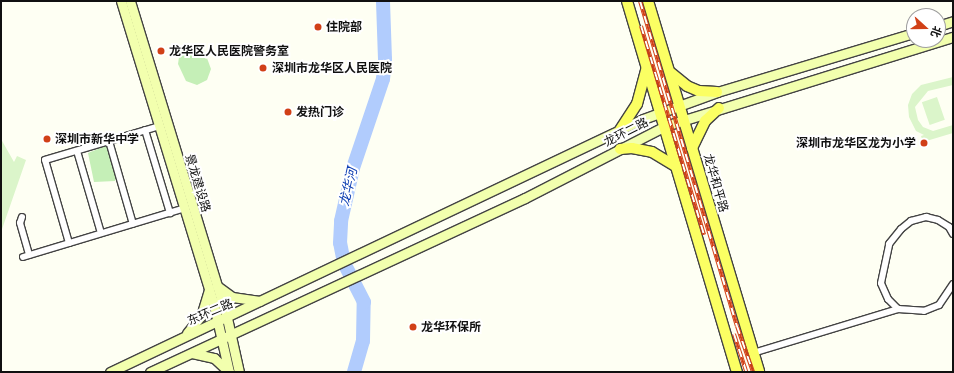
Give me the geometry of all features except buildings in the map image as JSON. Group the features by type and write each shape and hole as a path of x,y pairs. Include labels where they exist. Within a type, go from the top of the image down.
{"main road":[{"name":"景龙建设路","path":"121,1 185,208 213,287"},
{"name":"景龙建设路","path":"130,1 222,320 222,338 229,372"},
{"path":"627,1 737,372"},
{"name":"龙华和平路","path":"648,1 759,372"},
{"name":"龙环二路","path":"319,275 660,112 717,92 906,35"},
{"name":"龙环二路","path":"231,334 524,198 665,126 719,108 953,37"},
{"path":"620,130 637,104 647,67"},
{"path":"670,72 687,86 699,91 717,92"},
{"path":"692,148 705,121 719,108"},
{"path":"620,149 632,148 652,152 677,167"},
{"name":"东环二路","path":"110,372 182,337 319,275"},
{"path":"182,337 201,316 213,287 232,297 264,301"},
{"name":"景龙建设路","path":"222,320 231,334 239,372"},
{"path":"150,372 231,334"},
{"path":"191,353 214,358 229,372"}],"street":[{"path":"69,243 45,160 160,126"},
{"path":"145,130 170,213"},
{"path":"109,141 133,224"},
{"path":"77,151 101,233"},
{"path":"22,217 20,223 26,256 185,208"},
{"path":"898,309 888,299 881,283 889,244 901,229 911,221 926,217 938,220 948,227 953,234"},
{"path":"753,353 898,309 924,311 938,305 953,284"}],"green space":[{"path":"192,44 204,50 211,69 207,80 197,85 186,81 178,64 180,50"},
{"path":"953,77 953,85 928,91 915,107 918,120 923,127 933,131 953,125 953,133 923,142 921,136 924,135 916,131 909,117 908,105 912,94 921,85"},
{"path":"937,97 945,120 930,125 922,102"},
{"path":"1,139 14,162 17,156 26,160 1,232"},
{"path":"108,145 117,175 115,181 94,182 88,153"}],"waterway":[{"name":"龙华河","path":"354,372 363,341 364,302 344,263 340,243 341,221 353,168 383,79 385,59 383,1"}],"railway":[{"path":"640,1 737,326 753,372"},
{"path":"641,26 704,235"},
{"path":"734,334 746,372"}],"place":[{"name":"住院部","path":"318,27"},
{"name":"龙华区人民医院警务室","path":"161,51"},
{"name":"深圳市龙华区人民医院","path":"263,68"},
{"name":"发热门诊","path":"288,112"},
{"name":"深圳市新华中学","path":"47,139"},
{"name":"深圳市龙华区龙为小学","path":"924,143"},
{"name":"龙华环保所","path":"413,327"}]}
